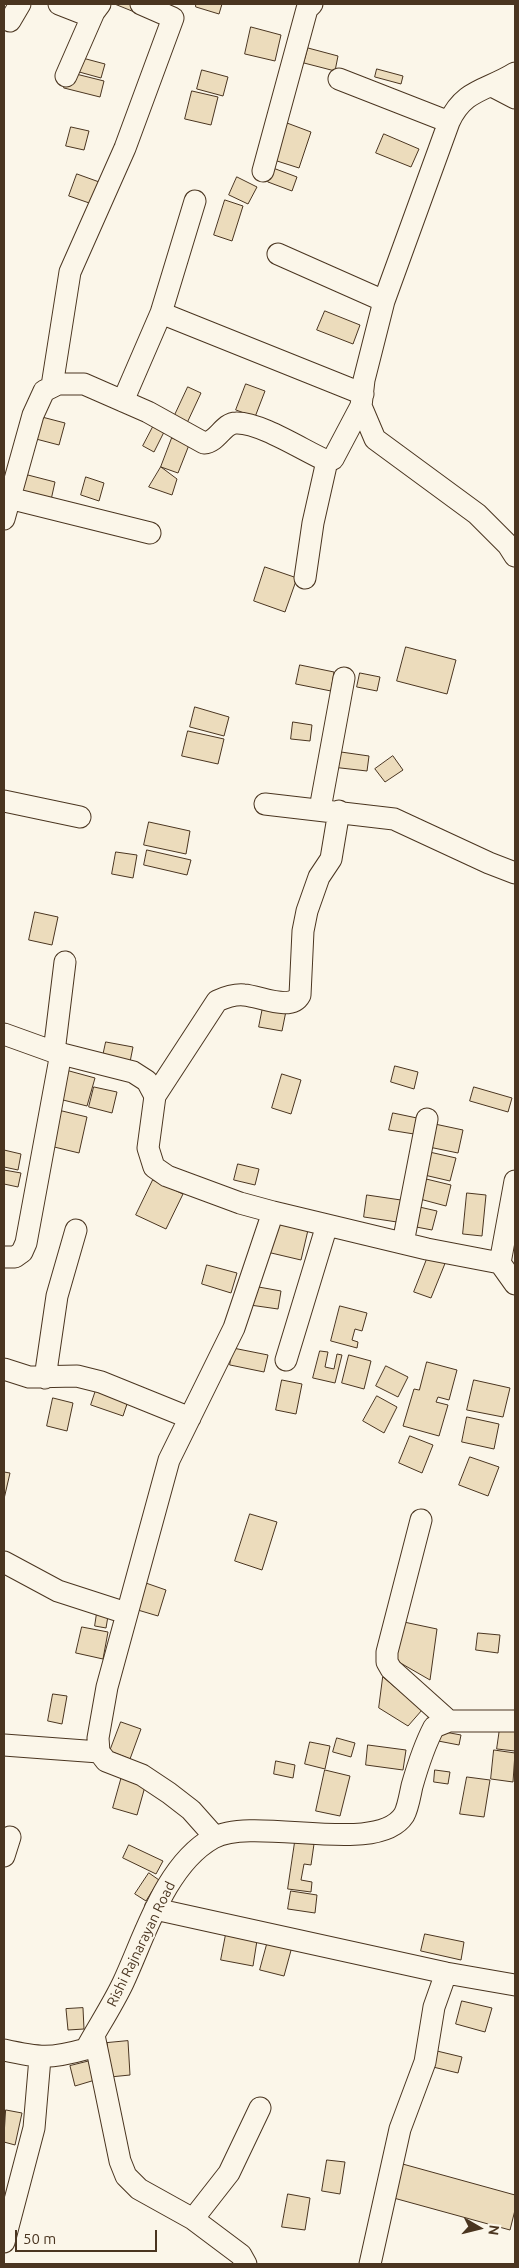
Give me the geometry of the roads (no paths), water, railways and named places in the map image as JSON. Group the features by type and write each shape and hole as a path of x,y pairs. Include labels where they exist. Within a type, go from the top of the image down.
{"street":[{"path":"59,4 82,13 97,8"},
{"path":"52,386 70,272 126,148 173,18 142,4"},
{"path":"263,171 307,9 312,4"},
{"path":"66,76 97,8"},
{"path":"4,519 9,498 13,452 44,391 58,384 84,384 123,401 204,443 211,442 228,426 236,423 260,429 327,461 333,459 362,400 384,302 456,106 467,97 515,73"},
{"path":"339,79 449,122"},
{"path":"492,86 515,98"},
{"path":"123,401 161,313 195,201"},
{"path":"278,254 384,302"},
{"path":"161,313 362,400 375,439 477,514 508,545 515,556"},
{"path":"305,578 313,522 327,461"},
{"path":"9,498 150,533"},
{"path":"344,678 329,810 331,859 319,876 307,911 303,931 300,995 298,1000 290,1003 244,995 228,996 217,1001 155,1096 148,1148 154,1167 159,1172 240,1203 403,1243 500,1263 515,1284"},
{"path":"4,801 80,817"},
{"path":"265,804 394,819 489,864 515,873"},
{"path":"4,1257 15,1257 22,1252 26,1243 58,1052 65,962"},
{"path":"4,1034 58,1052 133,1072 147,1081 155,1096"},
{"path":"403,1243 427,1119"},
{"path":"500,1263 515,1181"},
{"path":"215,1837 191,1810 169,1793 142,1775 106,1761 99,1752 98,1738 100,1718 126,1613 169,1460 234,1328 273,1212"},
{"path":"286,1360 327,1224"},
{"path":"45,1378 57,1296 76,1230"},
{"path":"4,1369 30,1378 45,1378 57,1375 77,1376 100,1382 190,1418"},
{"path":"421,1520 387,1652 387,1662 391,1670 450,1721 515,1722"},
{"path":"4,1562 58,1591 126,1613"},
{"name":"Rishi Rajnarayan Road","path":"4,2050 40,2058 64,2055 86,2049 122,1984 155,1909 177,1872 196,1850 215,1837 244,1832 347,1834 377,1832 393,1825 404,1815 427,1740 434,1727 450,1721"},
{"path":"4,1745 99,1752"},
{"path":"155,1909 446,1973 515,1985"},
{"path":"370,2264 400,2129 425,2062 434,2007 446,1973"},
{"path":"94,2036 120,2161 126,2176 139,2189 193,2219 241,2254 246,2264"},
{"path":"4,2242 34,2128 40,2058"},
{"path":"193,2219 229,2173 260,2108"}]}
